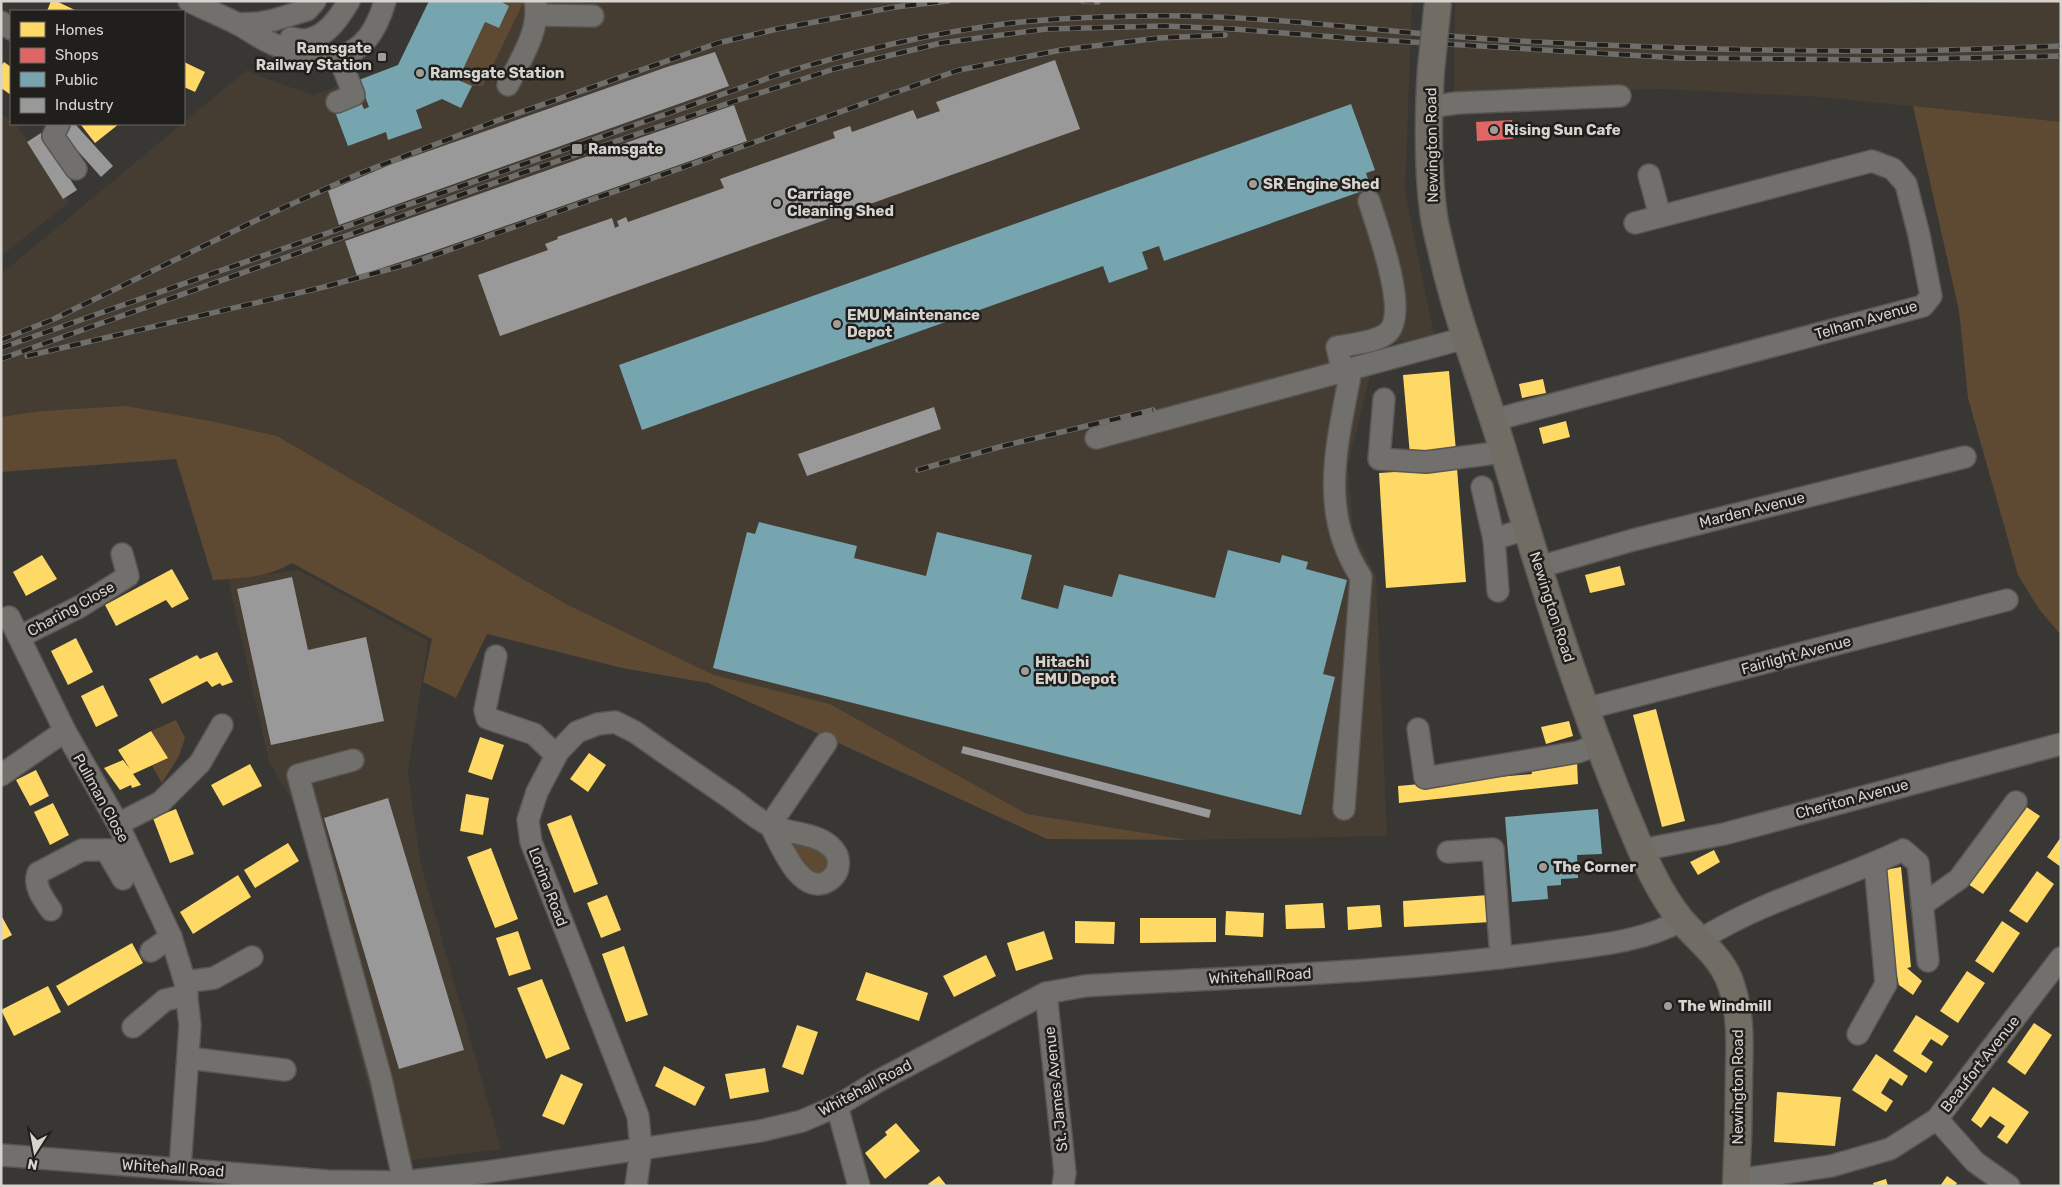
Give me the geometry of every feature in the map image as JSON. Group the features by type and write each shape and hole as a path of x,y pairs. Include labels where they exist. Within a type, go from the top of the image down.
{"main road":[{"name":"Newington Road","path":"1438,2 1429,107 1430,164 1434,218 1449,282 1465,338 1494,420 1526,529 1598,745 1641,850 1665,896 1682,920 1710,949 1724,968 1735,995 1740,1032 1736,1183"}],"street":[{"path":"189,1 237,24 285,42 303,56 330,59 347,56 361,46 382,13 385,1"},
{"path":"285,42 310,40 323,33 340,16 349,1"},
{"path":"237,24 259,24 311,6"},
{"path":"285,42 311,6"},
{"path":"508,85 530,40 537,8 593,16"},
{"path":"337,102 354,95 339,57"},
{"path":"1429,107 1457,103 1620,96"},
{"path":"58,125 53,136 76,169"},
{"name":"Telham Avenue","path":"1494,420 1923,306 1931,296 1919,235 1906,184 1893,169 1872,161 1635,223"},
{"path":"1648,175 1660,216"},
{"path":"1344,809 1361,577 1351,562 1344,546 1335,509 1334,481 1338,430 1347,371 1337,347 1386,334 1394,324 1396,309 1393,284 1369,201"},
{"path":"1096,438 1465,338"},
{"path":"1384,399 1379,459 1426,462 1503,452"},
{"name":"Marden Avenue","path":"1539,567 1633,540 1965,457"},
{"path":"1482,487 1494,539 1498,591"},
{"path":"1494,539 1526,529"},
{"name":"Charing Close","path":"20,637 80,606 128,576 122,554"},
{"name":"Fairlight Avenue","path":"1585,709 2007,600"},
{"name":"Pullman Close","path":"9,618 65,731 118,824 171,937 186,989 190,1025 180,1168"},
{"path":"496,656 485,710 487,718 534,734 556,755"},
{"name":"Lorina Road","path":"636,1186 641,1149 638,1116 531,842 528,820 537,792 556,755 577,732 598,724 615,722 634,732 770,825 826,743"},
{"path":"118,824 161,802 200,763 222,725"},
{"path":"1418,729 1425,778 1578,752 1598,745"},
{"path":"1,775 65,731"},
{"name":"Cheriton Avenue","path":"1641,850 1724,834 2061,744"},
{"path":"353,760 298,775 381,1079 404,1182"},
{"path":"1922,905 1959,879 2016,802"},
{"path":"51,910 42,897 36,879 38,873 82,850 118,850 127,845"},
{"path":"1448,852 1493,849 1501,958"},
{"path":"106,850 123,879"},
{"path":"1700,940 1728,922 1875,864 1903,850 1918,863 1928,961"},
{"path":"1858,1034 1886,984 1875,864"},
{"name":"Whitehall Road","path":"1,1155 328,1181 404,1182 488,1179 641,1149 760,1131 802,1121 837,1106 880,1080 1046,993 1085,986 1334,972 1501,958 1627,940 1663,931 1682,920"},
{"path":"151,950 171,937"},
{"path":"133,1027 165,1000 214,978 252,957"},
{"name":"Beaufort Avenue","path":"1736,1183 1831,1166 1890,1149 1937,1119 2061,958"},
{"name":"St. James Avenue","path":"1046,993 1065,1173 1063,1186"},
{"path":"188,1058 285,1070"},
{"path":"837,1106 859,1186"},
{"path":"1937,1119 1976,1162 2009,1186"}],"shaded area":[{"path":"429,1 1412,1 1405,191 1434,335 1377,347 1348,465 1353,530 1376,576 1387,836 1189,840 1027,814 830,704 714,675 568,605 277,436 211,421 126,406 40,411 1,417 1,274 181,125 185,125 185,121 247,70 313,95 398,65"},
{"path":"500,1 523,1 523,3 483,86 472,86 458,80 485,22 499,28 509,6"},
{"path":"1455,1 1871,1 1921,4 2061,1 2061,122 1822,97 1663,89 1454,94"},
{"path":"1913,106 2061,122 2061,635 2039,609 2018,575 1968,398 1959,311"},
{"path":"1,113 10,120 10,125 17,126 69,202 1,256"},
{"path":"126,406 211,421 277,436 568,605 714,675 830,704 1027,814 1189,840 1047,839 708,683 622,668 487,634 456,698 423,682 432,639 292,563 273,572 244,578 213,580 176,459 1,472 1,417 40,411"},
{"path":"298,570 428,641 408,772 420,861 501,1149 388,1163 295,805 269,762 228,579"},
{"path":"176,720 185,738 179,756 162,783 152,766 167,758 151,731"},
{"path":"782,835 819,846 833,865 814,879"}],"building: Homes":[{"path":"51,1 56,1 75,10 47,10"},
{"path":"4,62 10,66 10,94 1,88 1,66"},
{"path":"185,62 205,72 195,92 185,87"},
{"path":"81,125 118,125 95,143"},
{"path":"1449,371 1456,451 1410,455 1403,375"},
{"path":"1543,379 1546,393 1522,398 1519,384"},
{"path":"1566,421 1570,437 1543,444 1539,428"},
{"path":"1457,468 1466,582 1386,588 1379,473"},
{"path":"42,555 57,579 26,596 13,572"},
{"path":"1620,566 1625,585 1590,593 1585,575"},
{"path":"172,569 189,599 172,608 166,600 116,626 105,605"},
{"path":"76,638 93,672 68,685 51,651"},
{"path":"217,652 233,682 222,686 220,683 212,687 207,681 162,704 149,679 197,655 200,659"},
{"path":"103,685 118,716 96,727 81,696"},
{"path":"1656,709 1685,821 1662,827 1633,715"},
{"path":"1569,721 1573,736 1546,744 1541,727"},
{"path":"151,731 168,758 133,774 141,785 132,788 131,785 120,790 104,768 123,760 130,769 118,750"},
{"path":"480,737 504,745 492,780 468,772"},
{"path":"589,753 606,765 588,792 570,779"},
{"path":"1577,761 1578,784 1399,803 1398,786 1532,774 1530,765"},
{"path":"250,764 262,786 223,806 211,785"},
{"path":"36,770 49,796 30,806 16,780"},
{"path":"466,794 489,798 483,835 460,831"},
{"path":"53,803 69,835 50,845 34,812"},
{"path":"2025,806 2040,816 1983,894 1968,884"},
{"path":"176,809 194,854 170,863 153,818"},
{"path":"571,815 598,884 574,893 547,824"},
{"path":"2061,837 2061,867 2047,857"},
{"path":"288,843 299,861 255,888 244,870"},
{"path":"491,848 518,919 495,928 467,857"},
{"path":"1714,850 1720,862 1698,875 1690,862"},
{"path":"1901,867 1911,967 1907,968 1922,981 1913,995 1899,985 1895,967 1885,870"},
{"path":"2037,871 2054,884 2027,923 2009,911"},
{"path":"238,875 251,897 193,934 180,912"},
{"path":"607,895 621,930 601,938 587,903"},
{"path":"1489,895 1491,922 1404,927 1403,901"},
{"path":"1323,903 1325,928 1286,929 1285,905"},
{"path":"1380,905 1382,927 1348,930 1347,907"},
{"path":"1226,911 1264,913 1263,937 1225,935"},
{"path":"1,915 12,935 1,941"},
{"path":"1140,918 1216,918 1216,942 1140,943"},
{"path":"1075,921 1115,922 1114,944 1075,943"},
{"path":"2002,921 2020,933 1993,973 1975,961"},
{"path":"518,931 531,969 509,976 496,938"},
{"path":"1044,931 1053,959 1016,971 1007,943"},
{"path":"132,943 143,963 68,1006 56,986"},
{"path":"624,946 648,1015 626,1022 602,954"},
{"path":"986,955 996,976 954,997 943,976"},
{"path":"1967,971 1985,983 1958,1023 1940,1011"},
{"path":"866,972 928,993 919,1021 856,1000"},
{"path":"542,979 570,1049 546,1059 517,988"},
{"path":"48,986 61,1012 14,1036 1,1010"},
{"path":"1916,1015 1949,1036 1942,1046 1931,1039 1921,1054 1933,1062 1926,1073 1893,1051"},
{"path":"2034,1023 2052,1035 2025,1075 2007,1062"},
{"path":"797,1025 818,1032 803,1075 782,1067"},
{"path":"1876,1054 1908,1076 1902,1086 1890,1078 1881,1093 1893,1101 1886,1112 1852,1090"},
{"path":"664,1066 705,1087 695,1106 655,1086"},
{"path":"765,1068 769,1092 730,1099 725,1074"},
{"path":"561,1074 583,1084 564,1125 542,1116"},
{"path":"1993,1087 2029,1112 2007,1144 1997,1137 2005,1126 1990,1116 1981,1128 1971,1120"},
{"path":"1777,1092 1841,1097 1835,1146 1774,1142"},
{"path":"896,1123 920,1151 885,1179 865,1153 887,1135 885,1132"},
{"path":"939,1176 947,1186 930,1186 928,1184"},
{"path":"1947,1176 1957,1183 1955,1186 1940,1186"},
{"path":"1886,1179 1888,1186 1874,1186 1873,1183"}],"building: Shops":[{"name":"Rising Sun Cafe","path":"1512,120 1513,139 1477,141 1476,122"}],"building: Public":[{"name":"Ramsgate Station","path":"429,1 500,1 509,6 499,28 485,22 458,80 472,86 461,108 442,99 416,110 422,128 388,140 386,132 348,146 334,109 360,100 364,109 369,107 359,80 398,65"},
{"name":"EMU Maintenance Depot","path":"1351,104 1375,170 1366,173 1371,188 1164,261 1159,246 1142,252 1148,269 1109,283 1103,266 642,430 619,365"},
{"name":"Hitachi EMU Depot","path":"759,522 857,546 854,558 926,576 937,532 1032,555 1021,599 1058,609 1064,585 1112,597 1119,574 1215,598 1228,550 1280,563 1282,555 1308,562 1306,569 1347,580 1323,674 1335,677 1301,815 713,668 747,532 755,534"},
{"name":"The Corner","path":"1598,809 1602,854 1577,855 1578,878 1561,879 1561,885 1547,886 1548,899 1512,902 1505,817"}],"building: Industry":[{"path":"715,52 729,86 339,225 328,191 392,164 667,67"},
{"name":"Carriage Cleaning Shed","path":"1055,60 1080,129 500,336 478,275 548,250 545,244 558,239 557,237 612,218 615,228 619,226 617,221 626,217 628,222 724,188 720,179 835,138 833,132 850,126 852,132 913,110 917,119 940,111 936,102"},
{"path":"734,105 747,141 431,252 357,276 345,241"},
{"path":"69,125 76,125 113,166 101,177 61,132"},
{"path":"41,133 77,190 63,199 27,142"},
{"path":"934,407 941,429 807,476 798,454"},
{"path":"292,577 308,650 366,637 384,721 271,745 237,589"},
{"path":"963,746 1211,810 1209,818 961,753"},
{"path":"388,798 464,1050 399,1069 324,818"}],"railway":[{"path":"1,340 54,319 265,216 361,173 496,121 718,43 777,29 895,7 948,1"},
{"path":"1083,1 1098,2"},
{"path":"1,348 777,75 889,45 975,28 1058,19 1192,16 1281,21 1459,37 1644,47 1879,51 2061,46"},
{"path":"1,359 528,171 732,102 834,69 941,43 1046,29 1164,26 1679,58 1877,60 2061,56"},
{"path":"27,356 324,287 412,263 959,70 1061,50 1159,38 1225,35"},
{"path":"918,470 999,447 1153,410"}],"place":[{"name":"Ramsgate Railway Station","path":"382,57"},
{"name":"Ramsgate Station","path":"420,73"},
{"name":"Rising Sun Cafe","path":"1494,130"},
{"name":"Ramsgate","path":"577,149"},
{"name":"SR Engine Shed","path":"1253,184"},
{"name":"Carriage Cleaning Shed","path":"777,203"},
{"name":"EMU Maintenance Depot","path":"837,324"},
{"name":"Hitachi EMU Depot","path":"1025,671"},
{"name":"The Corner","path":"1543,867"},
{"name":"The Windmill","path":"1668,1006"}]}
